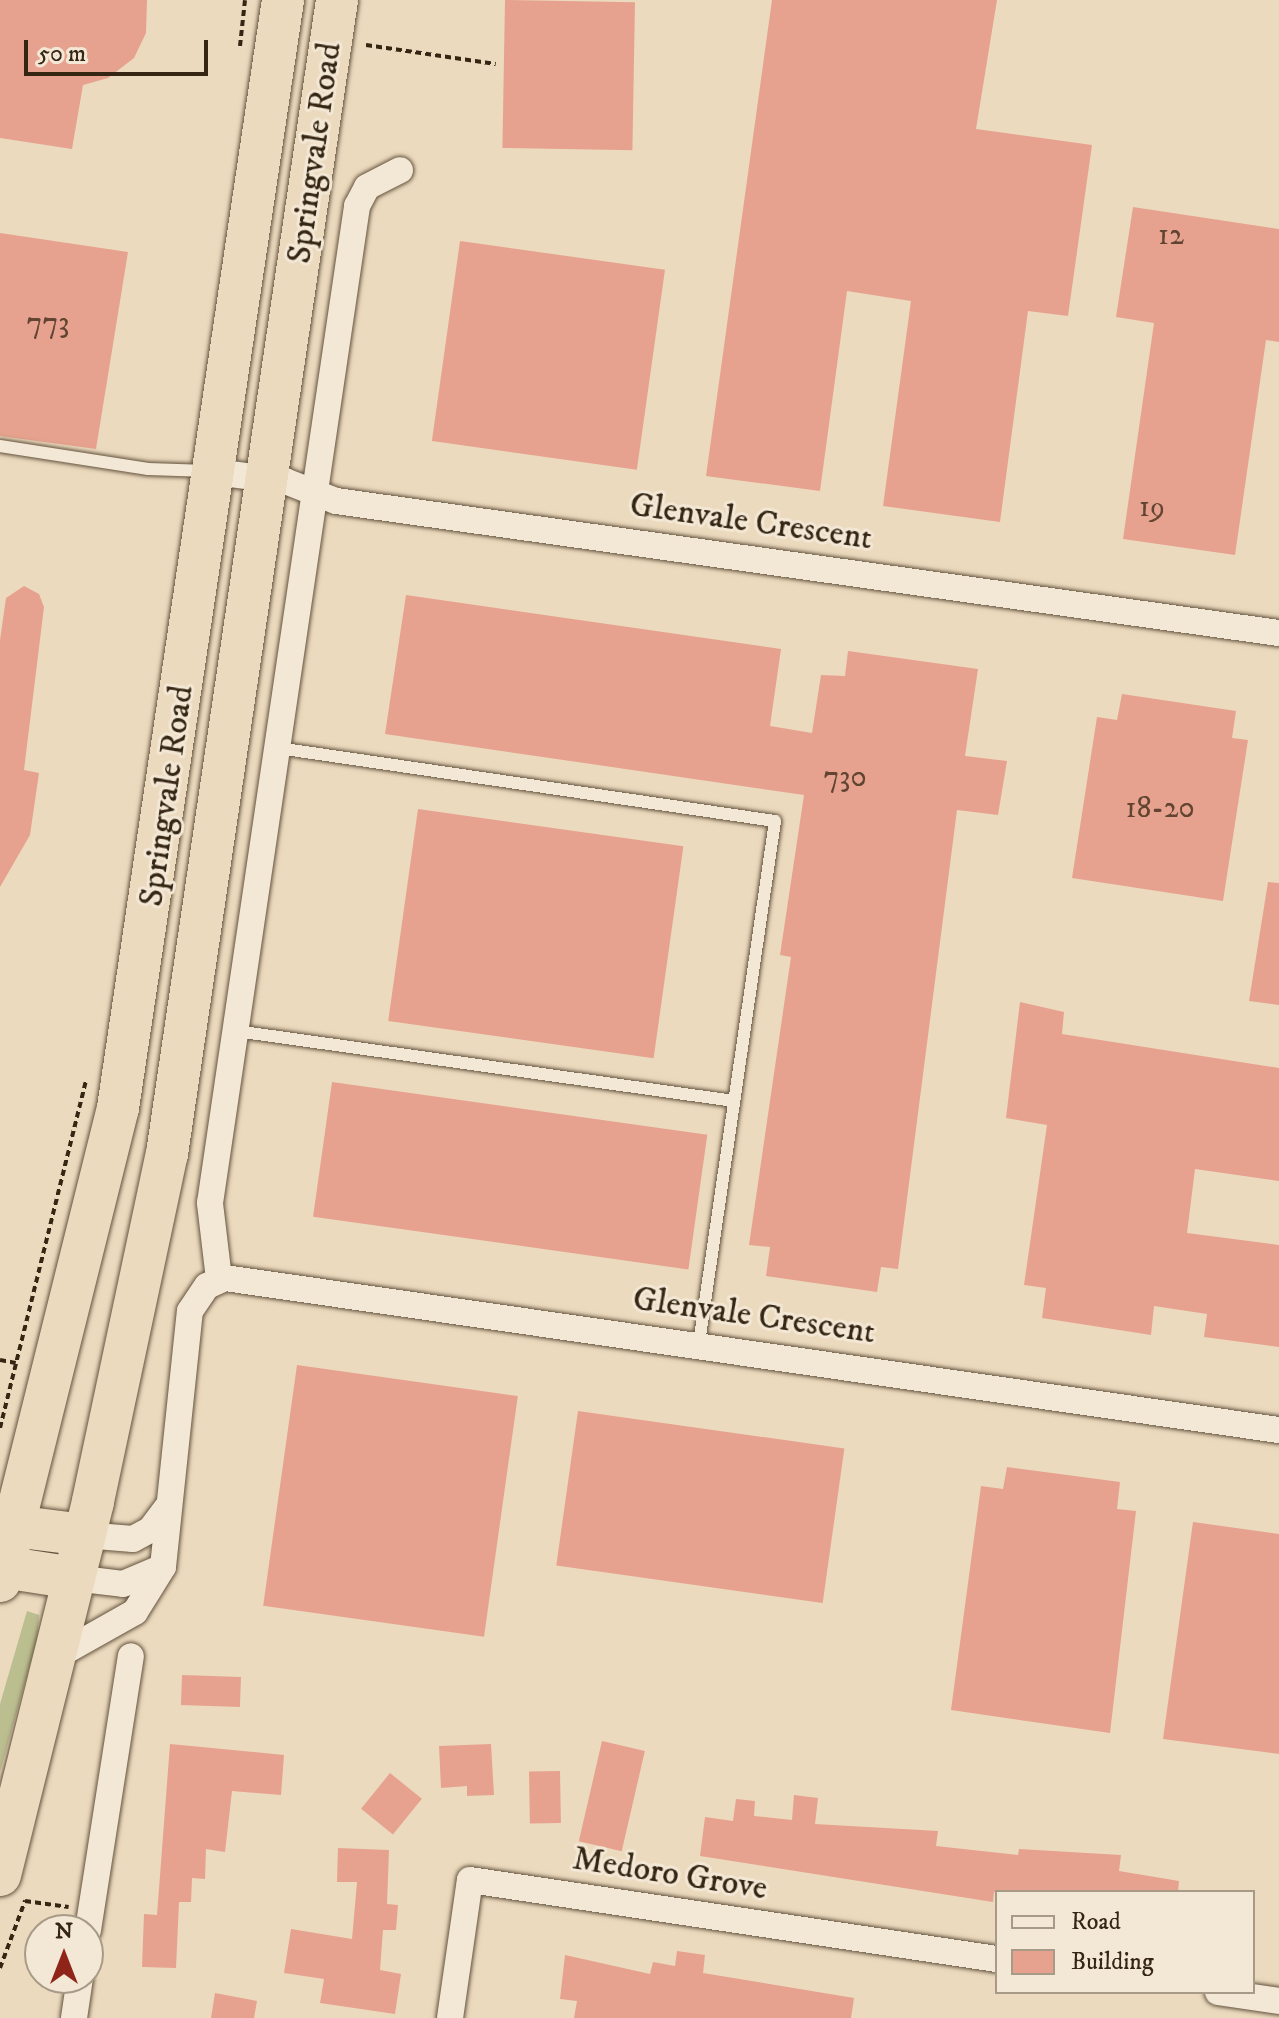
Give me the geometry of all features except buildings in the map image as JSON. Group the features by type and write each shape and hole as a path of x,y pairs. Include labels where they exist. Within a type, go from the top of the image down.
{"highway":[{"name":"Springvale Road","path":"1,1572 6,1525 118,1108 283,0"},
{"name":"Springvale Road","path":"0,1875 84,1535 167,1154 337,0"},
{"path":"6,1525 84,1535"},
{"path":"1,1572 74,1578"}],"street":[{"name":"Springvale Road","path":"219,1279 210,1203 357,206 367,187 400,170"},
{"name":"Glenvale Crescent","path":"215,472 267,479 317,492 336,501 1279,633"},
{"name":"Glenvale Crescent","path":"219,1279 699,1343 1279,1430"},
{"path":"55,1657 135,1612 163,1567 190,1311 219,1279"},
{"path":"84,1535 133,1539 150,1530 169,1505"},
{"path":"74,1578 123,1584 163,1567"},
{"path":"90,1914 131,1656"},
{"name":"Medoro Grove","path":"450,2018 470,1880 995,1959"},
{"path":"74,2018 78,1994"},
{"path":"1232,1994 1279,2001"}],"lane":[{"path":"0,446 148,469 215,472"},
{"path":"278,748 775,821 699,1343"},
{"path":"236,1031 734,1101"}],"path":[{"path":"366,45 496,64"},
{"path":"0,1360 16,1363"},
{"path":"0,1968 25,1901 69,1914"}],"green space":[{"path":"27,1611 39,1615 37,1639 0,1772 0,1704"}]}
